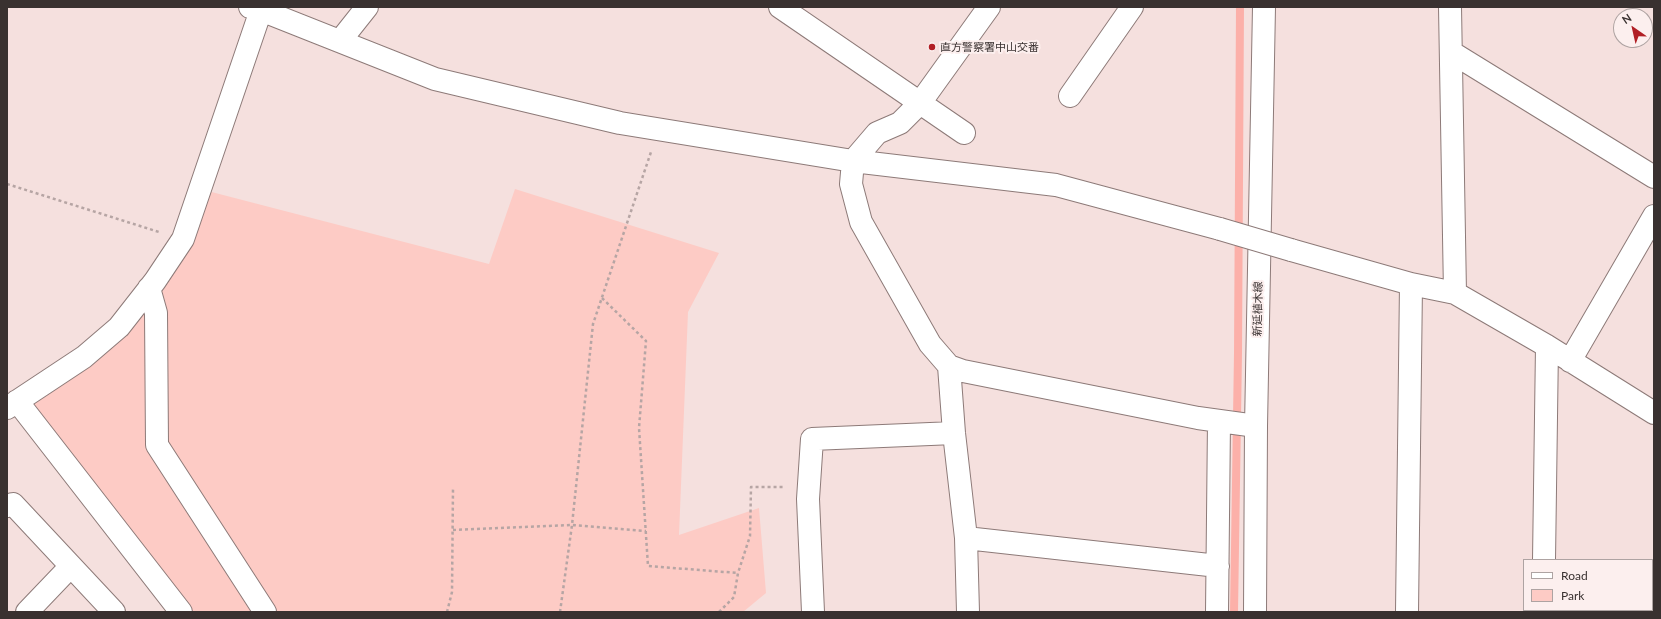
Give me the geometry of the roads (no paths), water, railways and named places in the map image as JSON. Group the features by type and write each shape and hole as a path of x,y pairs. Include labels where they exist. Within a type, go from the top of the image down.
{"street":[{"path":"340,40 367,7"},
{"path":"780,7 964,133"},
{"path":"989,7 920,103 900,123 877,133 853,161 851,184 861,222 930,344 949,366 963,371 1198,418 1256,426"},
{"path":"1070,96 1132,7"},
{"name":"新延植木線","path":"1254,612 1264,7"},
{"path":"1450,7 1455,293"},
{"path":"181,612 12,404 84,357 119,327 149,288 183,239 256,9 340,40 435,79 620,123 853,161 1056,185 1220,229 1411,284 1455,293 1546,346 1654,414"},
{"path":"1451,52 1654,177"},
{"path":"1570,361 1654,216"},
{"path":"1407,612 1411,284"},
{"path":"149,288 156,313 157,445 265,612"},
{"path":"1544,559 1546,346"},
{"path":"949,366 954,433 966,538 968,612"},
{"path":"1217,612 1219,421"},
{"path":"813,612 809,486 812,439 954,433"},
{"path":"7,506 13,504 114,612"},
{"path":"966,538 1218,566"},
{"path":"26,612 71,566"}],"waterway":[{"path":"1234,612 1238,353 1240,7"}],"place":[{"name":"直方警察署中山交番","path":"932,47"}]}
